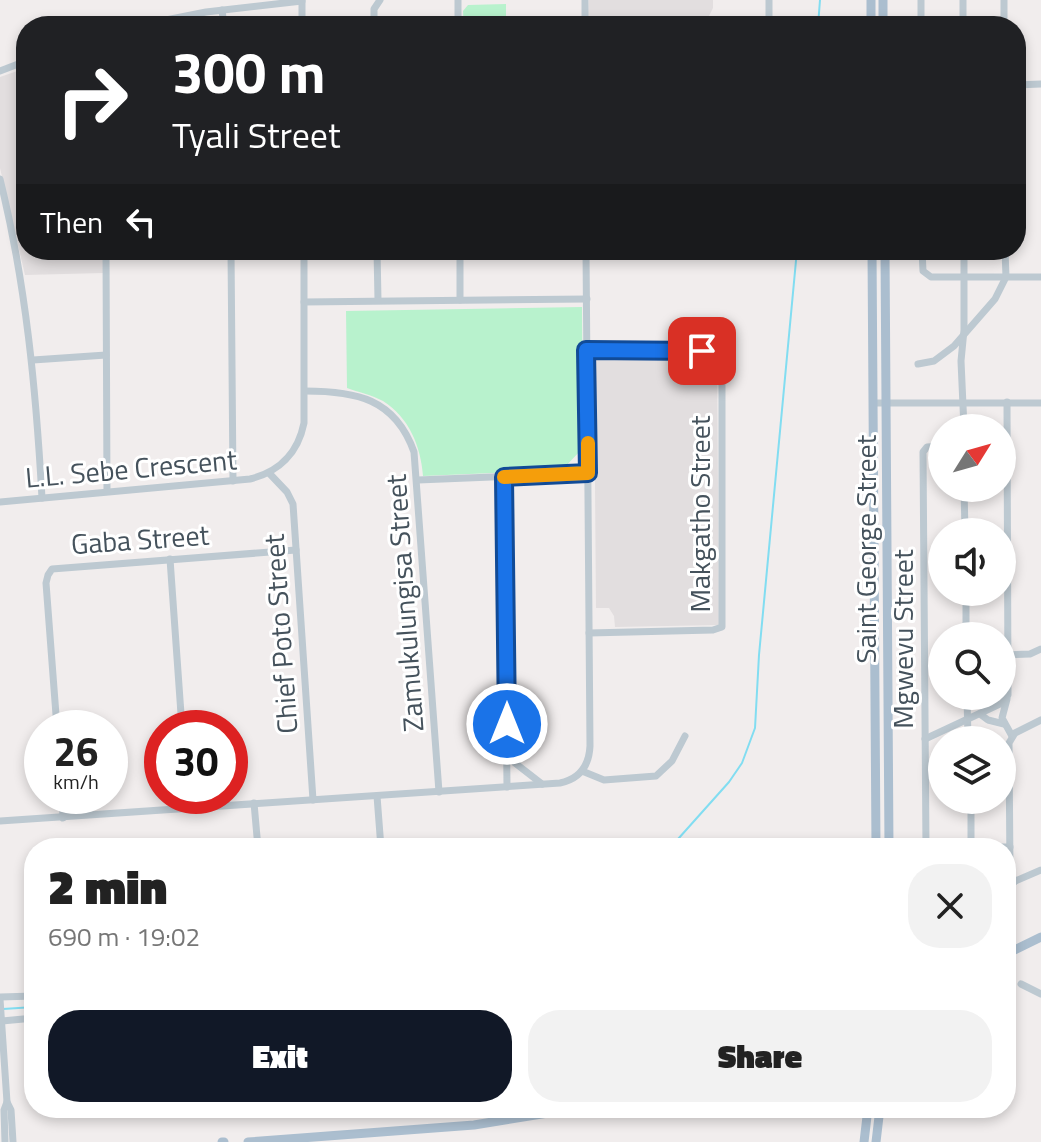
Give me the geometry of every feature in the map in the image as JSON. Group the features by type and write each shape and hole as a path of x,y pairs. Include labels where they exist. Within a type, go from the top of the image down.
{"main road":[{"name":"Saint George Street","path":"872,260 876,838"},
{"name":"Saint George Street","path":"885,260 889,838"},
{"path":"1016,949 1041,937"},
{"path":"248,1142 447,1127 510,1118"},
{"path":"864,1142 867,1118"},
{"path":"876,1142 879,1118"}],"street":[{"path":"190,16 302,0"},
{"path":"222,10 223,16"},
{"path":"0,179 16,255"},
{"path":"17,260 33,360 42,498"},
{"path":"106,260 107,491"},
{"path":"231,260 233,481"},
{"name":"L.L. Sebe Crescent","path":"0,502 233,481 269,473 286,460 301,438 304,423 304,260"},
{"path":"377,260 378,300"},
{"path":"460,260 460,300"},
{"path":"248,804 566,782 582,771 587,763 590,746 586,260"},
{"path":"922,260 926,275 936,278 1041,277"},
{"path":"964,260 961,361 964,414"},
{"path":"918,364 934,361 954,346 995,299 1006,277 1005,260"},
{"path":"304,302 587,299"},
{"name":"Makgatho Street","path":"586,350 720,353 722,627 713,630 589,633"},
{"path":"33,360 106,355"},
{"name":"Zamukulungisa Street","path":"305,391 348,392 379,405 395,419 412,445 418,480 439,792"},
{"path":"1005,622 1007,402"},
{"path":"874,403 1041,403"},
{"name":"Mgwevu Street","path":"926,838 923,452 928,447"},
{"name":"Chief Poto Street","path":"269,473 291,498 313,800"},
{"path":"418,480 588,473"},
{"path":"504,477 507,787"},
{"name":"Gaba Street","path":"56,710 46,583 49,572 60,567 296,550"},
{"path":"170,559 181,710"},
{"path":"1016,655 1030,654 1041,649"},
{"path":"967,710 967,726"},
{"path":"925,739 987,710"},
{"path":"1004,710 1004,724"},
{"path":"980,714 988,720 1004,724"},
{"path":"1016,734 1041,720"},
{"path":"582,771 599,780 656,776 672,761 685,736"},
{"path":"507,750 515,763 542,784"},
{"path":"377,796 380,838"},
{"path":"254,803 257,838"},
{"path":"0,821 144,812"},
{"path":"63,814 63,818"},
{"path":"971,814 971,838"},
{"path":"1010,814 1010,838"},
{"path":"1016,881 1041,870"},
{"path":"1021,984 1041,994"},
{"path":"13,1142 0,999 24,997"},
{"path":"2,1020 24,1019"},
{"path":"5,1142 4,1110 7,1102"}],"shaded area":[{"path":"589,0 713,0 709,16 588,16"},
{"path":"16,71 16,236 0,168 0,77"},
{"path":"21,260 103,260 103,273 25,275"},
{"path":"717,355 719,625 615,627 609,608 596,608 594,360 598,356"}],"green space":[{"path":"506,4 506,16 463,16 468,5"},
{"path":"582,307 583,448 562,470 423,476 420,454 400,415 383,401 347,388 346,311"}],"waterway":[{"path":"819,16 820,0"},
{"path":"679,838 729,782 742,763 755,728 796,260"},
{"path":"3,1009 24,1008"}],"slow traffic":[{"path":"504,477 588,473 588,443"}],"route":[{"path":"507,724 504,477 588,473 586,350 702,351"}]}
